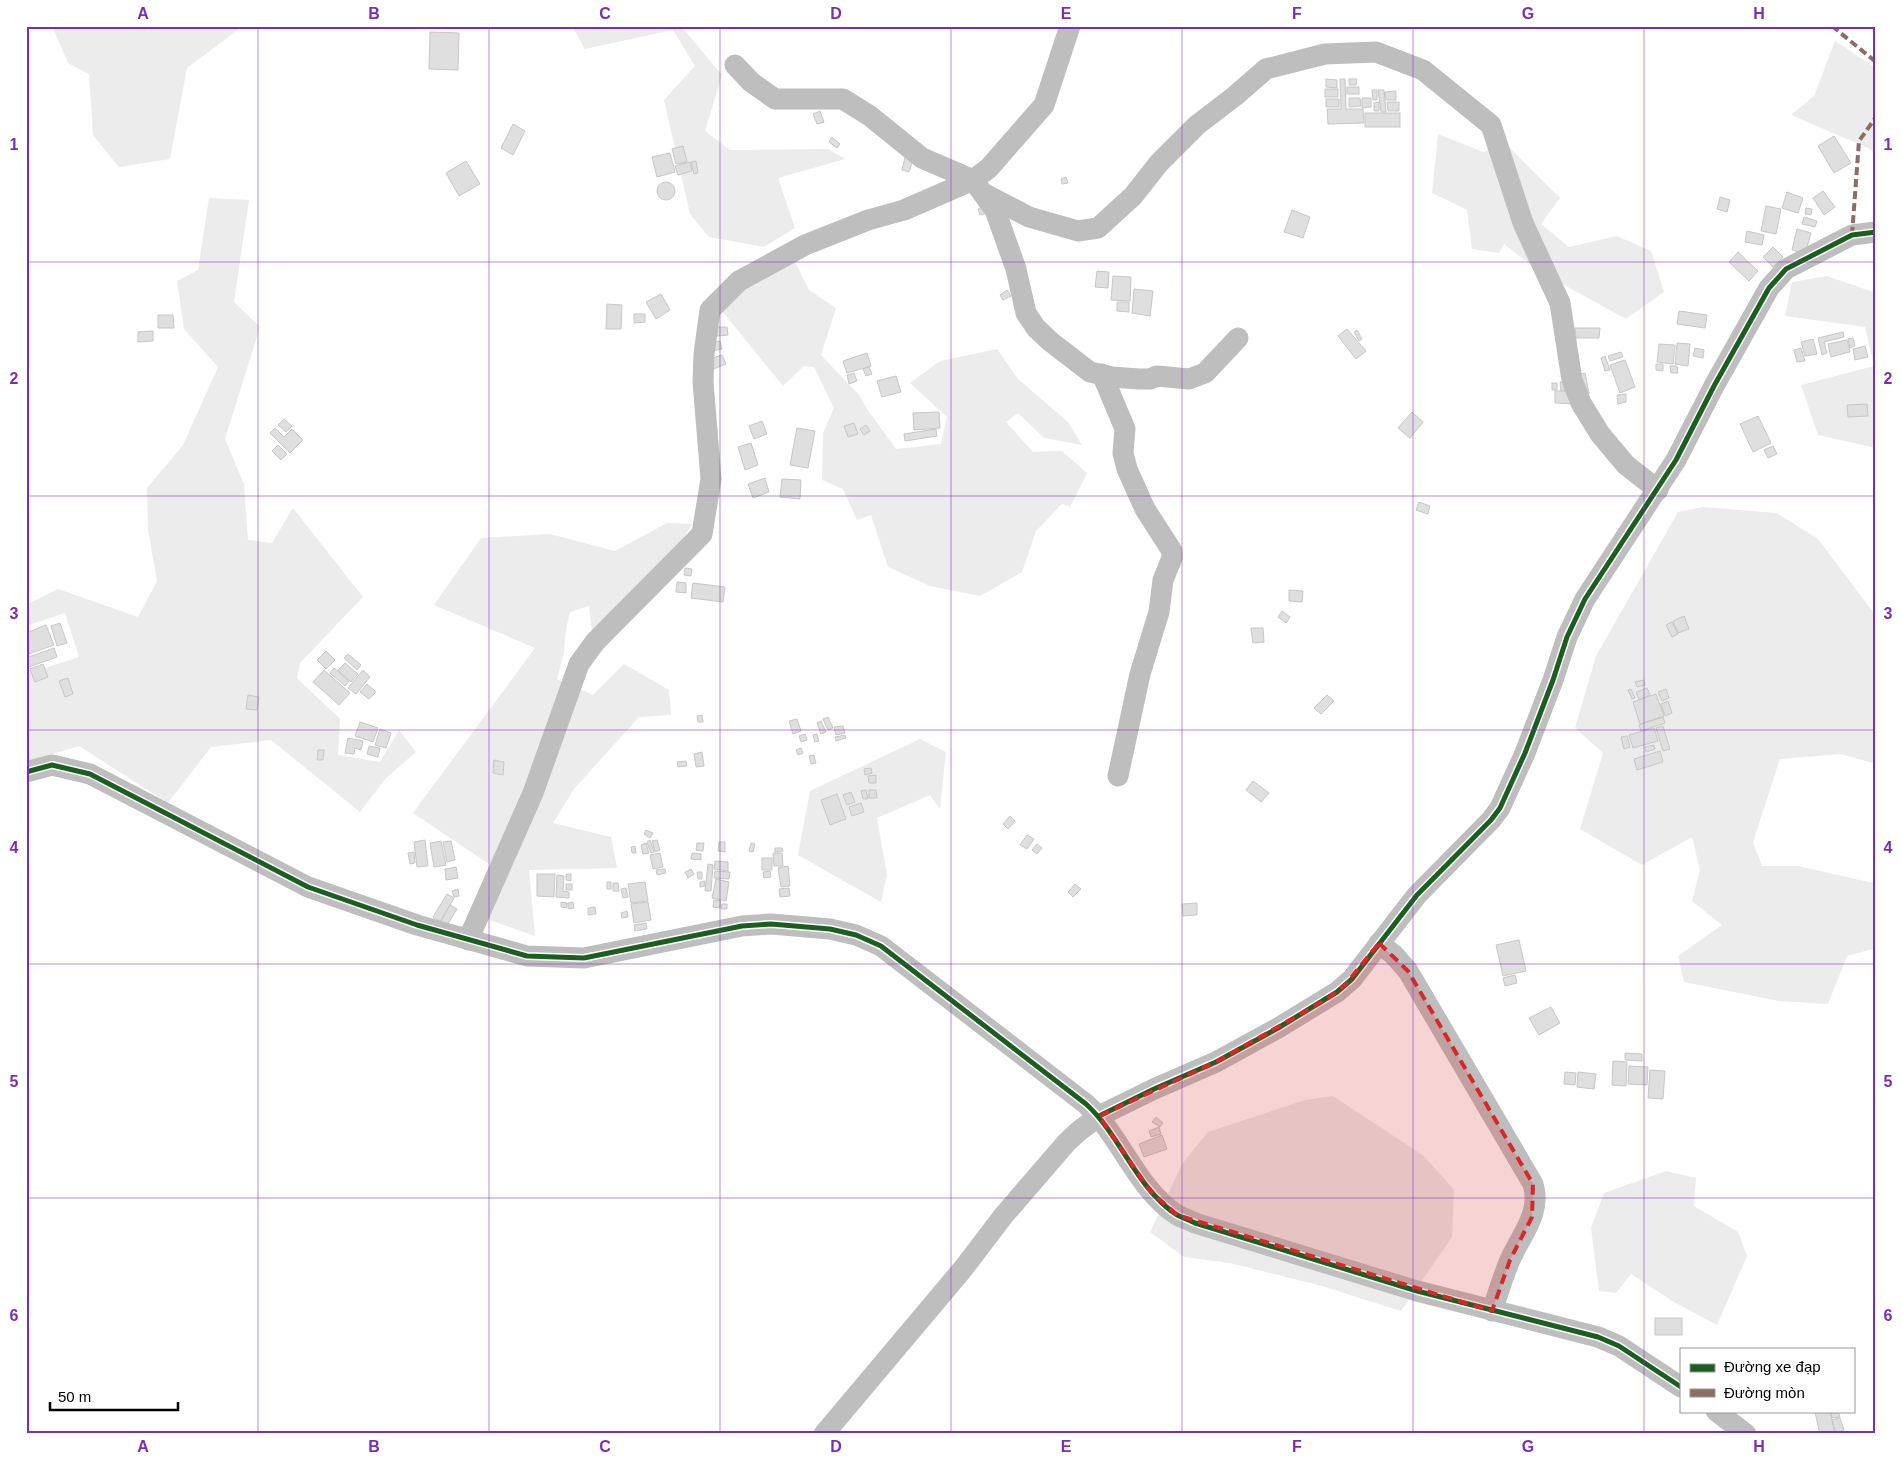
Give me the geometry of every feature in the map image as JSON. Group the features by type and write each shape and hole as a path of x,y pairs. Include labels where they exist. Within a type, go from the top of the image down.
{"street":[{"path":"468,940 533,793 579,664 595,642 702,534 711,480 703,382 704,354 710,310 739,281 805,245 868,220 978,186 989,168 1044,105 1070,26"},
{"path":"735,65 751,82 776,99 843,99 870,116 922,158 978,186 1029,217 1078,231 1098,228 1133,196 1158,163 1198,125 1266,69 1325,54 1376,52 1423,70 1491,125 1523,223 1560,303 1572,380 1581,403 1600,434 1626,465 1658,490"},
{"path":"978,186 995,210 1016,269 1026,313 1036,328 1080,366 1090,372 1138,380 1157,376 1189,379 1205,373 1238,338"},
{"path":"824,1434 962,1270 1004,1215 1067,1142 1099,1116 1216,1062 1328,999 1346,986 1417,895 1491,820 1500,808 1525,753 1567,638 1585,599 1676,460 1714,386 1769,288 1786,269 1852,235 1876,232"},
{"path":"1102,374 1125,429 1123,453 1127,469 1145,509 1172,551 1172,558 1163,580 1159,612 1140,674 1118,776"},
{"path":"26,772 52,764 90,774 308,887 417,924 527,956 584,958 742,926 772,924 856,934 881,946 1086,1104 1099,1116 1150,1191 1177,1215 1195,1223 1416,1291 1609,1341 1620,1346 1680,1386"},
{"path":"1379,943 1394,955 1408,971 1533,1184 1535,1198 1532,1217 1510,1260 1492,1311"},
{"path":"1717,1412 1746,1434"}],"highlighted area":[{"path":"1379,943 1408,971 1533,1184 1532,1217 1510,1260 1492,1311 1177,1215 1150,1191 1099,1116 1216,1062 1327,999 1345,985"}],"shaded area":[{"path":"52,26 243,26 187,68 170,159 119,167 93,135 89,74 68,63"},
{"path":"572,26 681,26 722,75 705,131 730,150 828,149 845,159 778,178 795,228 764,247 709,237 690,214 664,100 695,66 673,30 585,49"},
{"path":"1835,41 1876,68 1876,154 1868,148 1791,115 1814,96"},
{"path":"1438,134 1483,152 1506,144 1560,198 1541,224 1569,247 1617,236 1651,251 1664,292 1626,319 1537,270 1504,244 1499,253 1472,249 1467,210 1432,193"},
{"path":"209,198 249,200 234,302 260,327 225,439 244,484 248,540 272,543 293,508 363,597 300,663 297,678 340,719 338,755 380,762 399,730 416,752 386,778 360,812 271,740 211,747 168,803 79,746 26,762 26,674 79,657 65,613 26,626 26,605 58,589 138,617 157,581 148,530 147,488 183,445 218,367 184,329 177,281 198,270"},
{"path":"795,262 809,290 836,308 821,355 859,395 896,449 941,444 947,417 910,383 940,361 997,349 1018,379 1068,422 1082,445 1044,438 1018,413 1006,422 1033,452 1062,451 1087,473 1070,507 1062,504 1036,531 1022,572 980,596 930,586 888,567 871,515 857,520 843,489 822,480 823,433 834,408 814,367 804,366 783,386 722,311 740,291"},
{"path":"1827,276 1876,293 1876,448 1818,435 1801,385 1874,366 1865,327 1785,316 1792,282"},
{"path":"1703,507 1777,513 1818,539 1876,616 1876,764 1841,754 1780,759 1753,842 1762,866 1798,866 1873,883 1876,886 1876,948 1847,956 1828,1004 1779,1001 1684,982 1678,956 1722,925 1692,901 1700,870 1692,837 1642,865 1580,829 1603,753 1575,728 1596,656 1678,512"},
{"path":"667,523 692,524 658,579 592,631 589,606 570,612 564,652 557,679 593,695 624,664 669,690 671,715 639,717 574,789 553,823 611,837 617,868 529,870 535,936 489,920 492,866 413,813 535,648 434,605 481,538 550,534 615,551"},
{"path":"920,739 946,752 940,809 930,795 877,818 887,875 881,902 798,855 810,791"},
{"path":"1333,1096 1424,1156 1454,1190 1452,1237 1401,1311 1322,1286 1230,1263 1184,1257 1150,1232 1182,1164 1208,1132 1305,1100"},
{"path":"1666,1171 1696,1178 1694,1206 1738,1232 1747,1256 1717,1325 1674,1302 1631,1274 1616,1293 1599,1291 1591,1228 1604,1193"}],"building":[{"path":"430,32 459,33 458,70 429,69"},
{"path":"1326,79 1337,80 1337,88 1326,87"},
{"path":"1340,79 1345,79 1346,109 1363,109 1364,123 1328,124 1327,109 1341,109"},
{"path":"1349,79 1357,79 1356,85 1349,85"},
{"path":"1347,87 1359,87 1359,94 1347,94"},
{"path":"1325,89 1338,89 1338,97 1325,97"},
{"path":"1372,90 1377,90 1377,100 1373,100"},
{"path":"1378,90 1384,90 1386,112 1381,112"},
{"path":"1396,91 1396,100 1386,100 1385,92"},
{"path":"1349,98 1360,98 1361,106 1349,107"},
{"path":"1362,98 1371,98 1371,107 1362,108"},
{"path":"1326,99 1339,99 1339,107 1326,107"},
{"path":"1379,102 1379,111 1374,111 1374,103"},
{"path":"1387,102 1399,102 1399,111 1388,111"},
{"path":"820,111 824,122 817,124 813,114"},
{"path":"1365,113 1400,113 1400,127 1365,127"},
{"path":"513,124 525,131 513,155 501,148"},
{"path":"1834,136 1851,163 1834,173 1818,146"},
{"path":"832,137 840,144 837,148 829,142"},
{"path":"683,146 687,162 676,164 672,149"},
{"path":"670,153 675,172 657,177 652,157"},
{"path":"905,157 913,160 909,172 902,170"},
{"path":"466,161 480,184 459,196 446,173"},
{"path":"696,161 698,173 694,174 691,162"},
{"path":"690,162 692,171 678,175 675,166"},
{"path":"1066,177 1068,183 1062,184 1061,179"},
{"path":"666,182 674,187 675,191 670,199 666,200 658,195 657,191 662,183"},
{"path":"1823,191 1835,207 1824,215 1813,198"},
{"path":"1787,192 1803,198 1798,213 1782,208"},
{"path":"1720,197 1730,200 1727,212 1717,209"},
{"path":"985,206 988,213 980,215 978,209"},
{"path":"1766,206 1781,209 1776,234 1761,231"},
{"path":"1806,208 1812,209 1811,215 1805,214"},
{"path":"1292,210 1310,217 1303,238 1284,232"},
{"path":"1804,217 1817,221 1815,227 1802,224"},
{"path":"1797,229 1811,233 1805,254 1792,250"},
{"path":"1747,231 1764,235 1762,245 1745,242"},
{"path":"1773,247 1783,257 1773,267 1763,257"},
{"path":"1738,252 1758,271 1749,281 1729,262"},
{"path":"1097,271 1109,272 1108,288 1095,287"},
{"path":"1113,276 1131,277 1130,301 1111,300"},
{"path":"1134,289 1153,291 1150,316 1132,313"},
{"path":"1007,290 1011,296 1003,300 1000,295"},
{"path":"661,294 670,310 656,319 646,302"},
{"path":"1117,302 1129,302 1129,312 1117,311"},
{"path":"607,304 622,305 621,329 606,329"},
{"path":"1679,311 1707,315 1705,328 1677,324"},
{"path":"634,314 645,314 645,322 634,323"},
{"path":"158,315 173,315 174,328 158,328"},
{"path":"717,327 727,327 728,335 717,336"},
{"path":"1575,328 1600,328 1599,338 1576,338"},
{"path":"1347,329 1366,351 1356,359 1338,336"},
{"path":"1357,330 1362,339 1359,341 1354,332"},
{"path":"153,331 153,341 138,342 138,332"},
{"path":"1843,332 1844,337 1824,342 1827,353 1822,355 1818,338"},
{"path":"1853,338 1855,346 1850,348 1848,339"},
{"path":"1813,339 1817,354 1805,356 1801,342"},
{"path":"1847,340 1850,352 1831,357 1828,344"},
{"path":"720,341 722,349 711,351 710,343"},
{"path":"1677,343 1690,344 1688,366 1675,364"},
{"path":"1659,344 1675,345 1673,364 1657,362"},
{"path":"1865,346 1868,357 1855,360 1853,349"},
{"path":"1695,348 1704,350 1703,358 1693,356"},
{"path":"1801,348 1805,361 1797,362 1794,350"},
{"path":"1621,352 1623,357 1610,361 1608,356"},
{"path":"867,353 871,366 847,373 843,361"},
{"path":"722,355 726,364 711,370 707,360"},
{"path":"1605,356 1610,370 1605,371 1601,358"},
{"path":"1625,360 1635,387 1620,393 1610,365"},
{"path":"1656,364 1663,364 1663,371 1656,370"},
{"path":"1670,366 1677,366 1678,373 1671,373"},
{"path":"869,367 872,374 866,376 863,369"},
{"path":"854,373 857,381 849,384 847,375"},
{"path":"1585,373 1589,394 1575,375"},
{"path":"896,376 901,392 882,397 877,381"},
{"path":"1572,381 1573,390 1561,391 1560,382"},
{"path":"1552,383 1557,383 1557,390 1552,390"},
{"path":"1555,391 1575,391 1575,404 1555,403"},
{"path":"1626,394 1626,402 1618,404 1617,395"},
{"path":"1867,404 1868,416 1848,417 1847,405"},
{"path":"939,412 940,428 914,430 913,413"},
{"path":"1412,412 1423,422 1410,438 1398,428"},
{"path":"1758,416 1771,443 1753,452 1740,424"},
{"path":"284,419 292,426 286,432 278,425"},
{"path":"762,421 767,434 754,439 749,426"},
{"path":"854,423 858,434 848,437 844,426"},
{"path":"866,425 870,431 864,435 860,429"},
{"path":"275,428 284,437 292,429 303,440 290,453 270,433"},
{"path":"797,428 815,431 808,468 790,465"},
{"path":"936,429 937,436 905,441 904,434"},
{"path":"751,443 758,465 745,470 738,447"},
{"path":"278,445 287,454 281,460 272,451"},
{"path":"1773,446 1777,454 1768,458 1764,450"},
{"path":"765,478 769,492 753,498 748,484"},
{"path":"782,479 801,480 800,499 780,497"},
{"path":"1419,502 1430,506 1428,514 1416,510"},
{"path":"685,568 692,569 691,576 684,575"},
{"path":"677,582 686,583 686,593 676,592"},
{"path":"693,583 725,587 723,602 691,598"},
{"path":"1289,590 1303,591 1302,602 1289,601"},
{"path":"1282,611 1290,617 1286,623 1278,617"},
{"path":"1684,616 1689,629 1678,633 1673,621"},
{"path":"1672,622 1678,634 1672,637 1666,625"},
{"path":"60,623 67,643 57,646 51,626"},
{"path":"46,625 54,645 26,655 26,633"},
{"path":"1251,628 1263,628 1264,642 1253,643"},
{"path":"54,648 57,657 26,668 26,658"},
{"path":"326,651 335,660 326,669 317,660"},
{"path":"348,654 361,665 357,670 344,658"},
{"path":"345,663 358,674 351,682 338,670"},
{"path":"43,664 48,677 35,682 30,669"},
{"path":"334,668 349,681 345,686 330,673"},
{"path":"324,670 350,693 339,705 313,682"},
{"path":"363,670 370,677 356,694 348,688"},
{"path":"68,678 73,694 65,697 59,681"},
{"path":"1644,680 1645,685 1637,687 1635,682"},
{"path":"367,684 376,692 369,699 360,692"},
{"path":"1647,688 1650,695 1639,700 1636,692"},
{"path":"1631,689 1635,698 1632,699 1628,690"},
{"path":"1666,689 1669,698 1662,701 1658,692"},
{"path":"1656,694 1664,716 1640,724 1633,702"},
{"path":"248,695 259,697 257,710 246,709"},
{"path":"1327,695 1334,701 1321,714 1314,708"},
{"path":"1668,701 1672,713 1665,716 1661,704"},
{"path":"702,715 703,722 698,722 697,716"},
{"path":"828,717 833,728 828,730 823,719"},
{"path":"1663,717 1665,723 1641,731 1639,725"},
{"path":"797,719 801,731 793,734 789,721"},
{"path":"821,721 826,732 821,734 817,723"},
{"path":"360,722 378,728 373,742 355,736"},
{"path":"843,726 845,733 836,735 834,727"},
{"path":"1663,726 1670,749 1663,751 1656,728"},
{"path":"1654,728 1658,741 1633,748 1629,735"},
{"path":"380,729 391,733 386,748 375,745"},
{"path":"805,734 807,740 801,742 799,736"},
{"path":"817,734 819,741 815,742 813,735"},
{"path":"845,735 846,738 836,741 835,737"},
{"path":"1627,736 1630,747 1624,749 1621,737"},
{"path":"348,738 363,741 361,750 355,748 354,754 345,753"},
{"path":"1654,745 1655,749 1646,752 1645,747"},
{"path":"369,746 380,748 378,757 367,754"},
{"path":"801,748 803,753 798,755 796,750"},
{"path":"318,750 324,750 323,760 317,760"},
{"path":"1660,751 1663,762 1637,770 1634,759"},
{"path":"702,752 704,766 696,767 694,754"},
{"path":"814,755 816,763 811,764 809,756"},
{"path":"494,760 504,762 503,775 493,773"},
{"path":"686,761 687,766 678,767 677,762"},
{"path":"871,768 872,773 865,775 864,769"},
{"path":"876,775 876,783 869,783 868,776"},
{"path":"1253,781 1269,793 1261,802 1246,790"},
{"path":"866,790 868,799 863,799 861,791"},
{"path":"869,790 876,790 877,798 869,798"},
{"path":"851,792 855,802 847,805 843,795"},
{"path":"837,794 846,819 830,825 821,800"},
{"path":"861,803 864,812 852,816 849,807"},
{"path":"1010,816 1015,821 1008,829 1003,824"},
{"path":"646,830 653,833 650,838 644,834"},
{"path":"1027,835 1034,839 1027,849 1020,845"},
{"path":"425,840 428,866 417,867 414,842"},
{"path":"650,840 654,852 651,853 647,842"},
{"path":"657,840 660,850 655,852 652,841"},
{"path":"441,841 446,865 434,867 430,843"},
{"path":"451,841 455,860 447,862 443,842"},
{"path":"719,842 725,842 725,852 718,851"},
{"path":"646,843 649,853 643,854 641,845"},
{"path":"697,843 704,843 703,851 696,850"},
{"path":"751,843 755,844 753,852 749,851"},
{"path":"1037,844 1042,848 1037,854 1032,850"},
{"path":"635,846 636,853 632,853 631,847"},
{"path":"775,848 782,848 783,851 775,852"},
{"path":"414,852 415,863 410,864 408,853"},
{"path":"660,853 663,867 653,869 650,855"},
{"path":"692,853 701,854 701,860 691,859"},
{"path":"773,853 782,853 783,866 774,866"},
{"path":"762,858 772,858 772,870 762,870"},
{"path":"715,861 728,862 728,871 714,869"},
{"path":"708,864 713,865 711,891 705,891"},
{"path":"788,866 790,886 781,887 778,868"},
{"path":"456,867 458,878 446,880 445,869"},
{"path":"665,869 666,873 657,875 656,870"},
{"path":"691,869 694,874 688,878 685,872"},
{"path":"715,871 730,872 729,879 714,878"},
{"path":"770,871 771,877 764,878 763,872"},
{"path":"697,872 702,872 702,879 698,879"},
{"path":"537,874 555,874 554,897 537,896"},
{"path":"566,874 571,874 571,881 566,880"},
{"path":"557,875 564,876 563,891 569,892 569,898 556,897"},
{"path":"716,879 729,882 726,901 712,898"},
{"path":"705,881 705,886 700,887 700,882"},
{"path":"607,882 611,882 611,889 607,889"},
{"path":"645,882 648,901 631,903 628,884"},
{"path":"613,883 618,883 619,891 613,891"},
{"path":"566,884 572,884 572,890 566,890"},
{"path":"1075,884 1081,889 1073,897 1068,892"},
{"path":"626,888 628,897 623,898 621,889"},
{"path":"789,888 790,896 780,897 779,889"},
{"path":"458,889 459,896 454,897 452,891"},
{"path":"447,894 454,898 440,922 433,917"},
{"path":"714,900 721,901 720,908 713,907"},
{"path":"561,902 567,903 566,908 561,907"},
{"path":"573,902 574,908 568,909 568,903"},
{"path":"648,902 651,920 634,923 631,904"},
{"path":"1197,903 1197,915 1183,916 1182,904"},
{"path":"722,904 727,904 727,909 721,909"},
{"path":"450,905 457,909 446,927 440,923"},
{"path":"595,907 596,914 588,915 588,908"},
{"path":"627,911 628,917 622,918 621,913"},
{"path":"646,923 647,929 635,931 634,925"},
{"path":"1519,940 1526,971 1503,976 1496,945"},
{"path":"1515,975 1517,983 1505,986 1503,978"},
{"path":"1551,1007 1560,1023 1539,1035 1529,1018"},
{"path":"1625,1053 1642,1054 1642,1061 1625,1060"},
{"path":"1613,1061 1627,1062 1626,1086 1612,1085"},
{"path":"1629,1066 1648,1067 1647,1085 1628,1084"},
{"path":"1650,1070 1665,1071 1663,1099 1648,1098"},
{"path":"1565,1072 1576,1073 1575,1085 1564,1084"},
{"path":"1578,1072 1596,1074 1594,1089 1577,1087"},
{"path":"1156,1117 1163,1123 1160,1127 1152,1122"},
{"path":"1159,1127 1161,1134 1151,1137 1149,1131"},
{"path":"1162,1135 1167,1149 1144,1157 1139,1144"},
{"path":"1655,1318 1682,1318 1682,1335 1655,1335"},
{"path":"1815,1412 1830,1412 1835,1434 1820,1434"},
{"path":"1831,1412 1838,1412 1840,1417 1832,1418"},
{"path":"1840,1418 1844,1430 1836,1433 1832,1420"}],"marked path":[{"path":"1832,26 1876,62"},
{"path":"1852,235 1859,141 1876,117"}],"cycle path":[{"path":"1099,1116 1216,1062 1278,1028 1337,992 1352,979 1417,895 1491,820 1500,808 1525,753 1567,637 1585,599 1676,460 1714,386 1769,288 1786,269 1852,235 1876,232"},
{"path":"26,772 52,765 90,774 308,887 417,925 527,956 584,958 742,926 771,924 830,929 856,935 881,946 1086,1104 1109,1131 1150,1191 1177,1215 1195,1223 1417,1291 1598,1337 1619,1346 1680,1386"}]}
